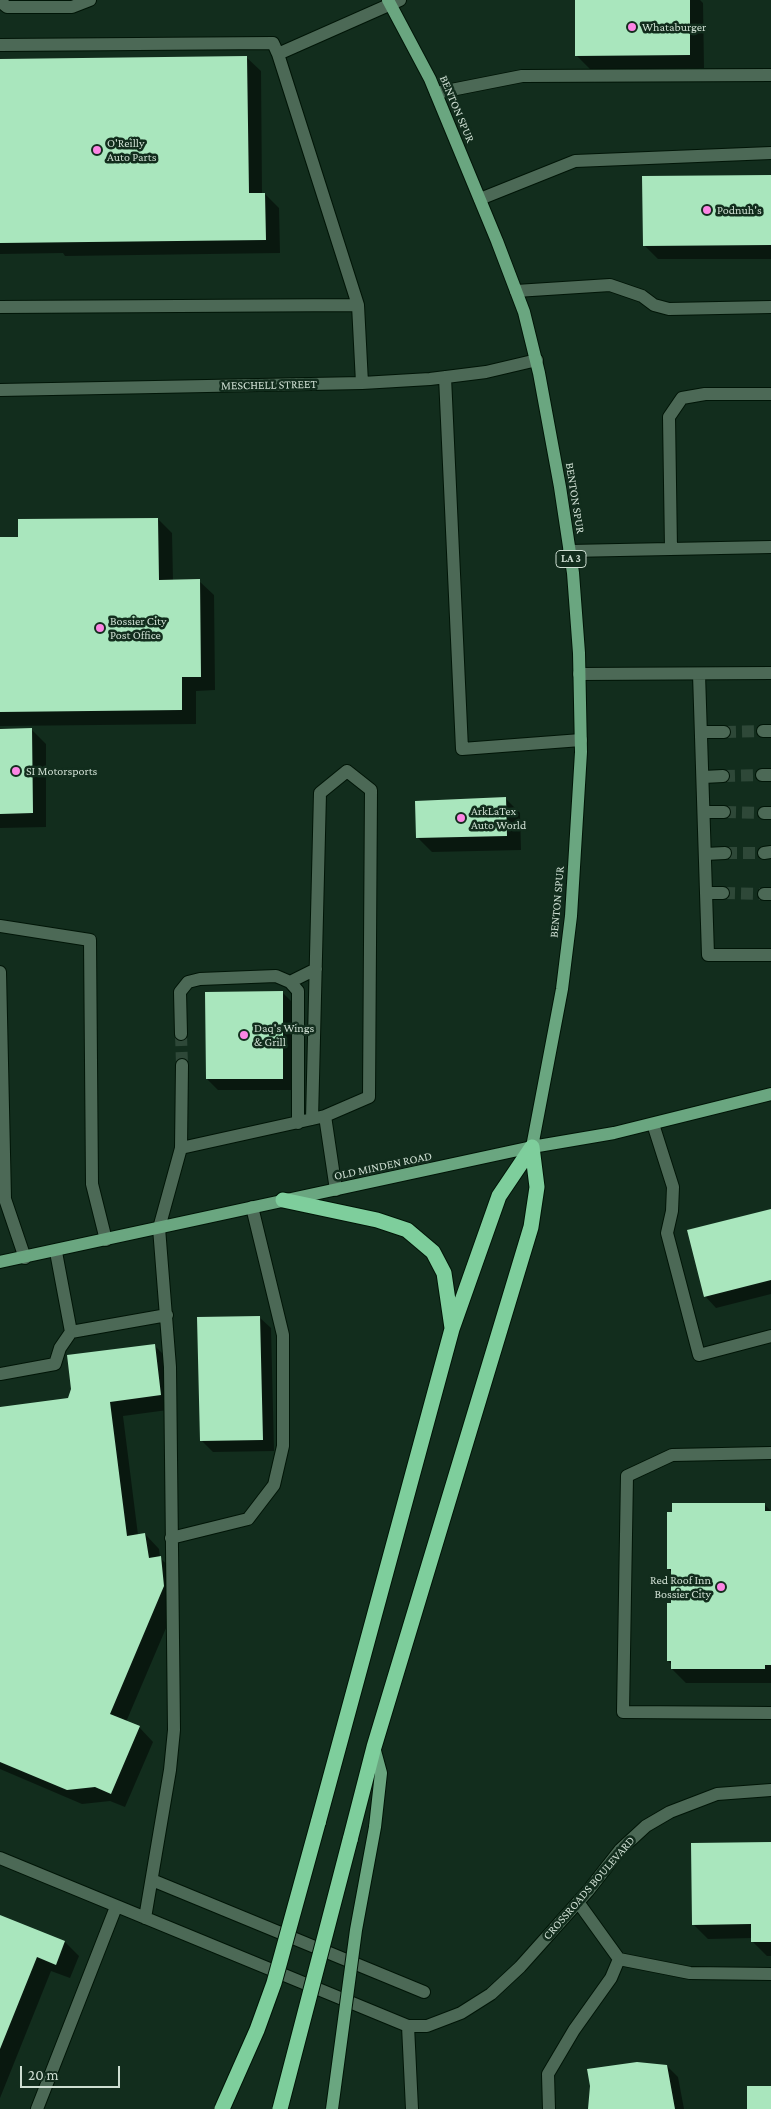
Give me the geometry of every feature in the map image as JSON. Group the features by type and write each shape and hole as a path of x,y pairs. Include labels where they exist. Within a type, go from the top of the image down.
{"highway":[{"path":"222,2109 258,2030 274,1983 452,1330 499,1196 532,1147"},
{"path":"280,2109 374,1747 531,1227 537,1186 532,1147"},
{"path":"283,1200 377,1220 407,1230 433,1252 444,1273 452,1330"}],"main road":[{"name":"BENTON SPUR","path":"393,1 436,93 516,291 537,360 560,487 573,573 581,740 571,916 562,989 532,1147"},
{"name":"OLD MINDEN ROAD","path":"0,1262 56,1252 283,1200 532,1147 653,1124 771,1094"},
{"path":"332,2109 356,1930 375,1827 381,1773 374,1747"}],"street":[{"path":"0,1 7,7 72,7 90,0"},
{"path":"278,54 393,1"},
{"path":"0,45 273,42 358,305 362,383"},
{"path":"436,93 522,76 771,75"},
{"path":"480,199 575,161 771,153"},
{"path":"516,291 610,285 642,296 654,305 669,309 771,306"},
{"path":"0,307 358,305"},
{"name":"MESCHELL STREET","path":"0,390 362,383 486,372 537,360"},
{"path":"445,377 462,749 581,740"},
{"path":"671,549 669,417 682,398 705,394 771,394"},
{"path":"569,551 771,547"},
{"path":"579,674 771,673"},
{"path":"699,674 708,955 771,955"},
{"path":"701,732 724,732"},
{"path":"181,1148 318,1118 369,1097 371,790 347,771 320,793 316,968 318,1118 336,1190"},
{"path":"703,777 723,776"},
{"path":"704,812 724,812"},
{"path":"705,854 725,853"},
{"path":"706,893 723,894"},
{"path":"0,926 90,940 92,1184 106,1240"},
{"path":"290,982 316,968"},
{"path":"0,972 6,1199 25,1258"},
{"path":"181,1034 180,992 188,982 200,979 276,976 290,982 298,991 298,1122"},
{"path":"145,1918 170,1770 174,1730 170,1367 159,1228 181,1148 182,1064"},
{"path":"653,1124 673,1187 672,1211 667,1233 699,1355 771,1336"},
{"path":"171,1538 248,1519 274,1485 283,1446 283,1335 252,1208"},
{"path":"56,1252 71,1332"},
{"path":"0,1374 55,1364 60,1348 71,1332 167,1314"},
{"path":"771,1454 672,1455 627,1476 623,1712 771,1713"},
{"name":"CROSSROADS BOULEVARD","path":"408,2026 427,2026 461,2013 491,1994 520,1967 578,1902 620,1850 646,1826 670,1812 717,1794 771,1790"},
{"path":"0,1858 408,2026 412,2109"},
{"path":"152,1880 424,1992"},
{"path":"578,1902 619,1959 690,1973 771,1974"},
{"path":"37,2109 116,1907"},
{"path":"549,2109 548,2074 574,2030 611,1978 619,1959"}],"building":[{"name":"Whataburger","path":"575,0 690,0 690,55 575,56"},
{"path":"247,56 249,193 265,193 266,240 0,243 0,59"},
{"name":"Podnuh's","path":"771,175 771,245 643,246 642,176"},
{"name":"Bossier City Post Office","path":"158,518 159,580 200,579 201,677 182,677 182,710 0,712 0,537 18,537 18,519"},
{"name":"SI Motorsports","path":"32,728 33,813 0,814 0,729"},
{"name":"ArkLaTex Auto World","path":"506,797 507,836 416,838 415,801"},
{"name":"Daq's Wings & Grill","path":"283,991 283,1079 206,1079 205,992"},
{"path":"771,1209 771,1280 704,1297 687,1230"},
{"path":"260,1316 263,1440 200,1441 197,1317"},
{"path":"155,1344 161,1395 110,1402 127,1536 145,1533 149,1558 161,1556 164,1586 110,1714 140,1726 111,1794 95,1787 67,1790 0,1762 0,1407 68,1398 71,1389 67,1355"},
{"name":"Red Roof Inn Bossier City","path":"672,1503 765,1503 765,1511 771,1511 771,1665 765,1665 765,1669 671,1669 671,1661 667,1661 667,1603 671,1603 671,1569 667,1569 667,1512 672,1512"},
{"path":"771,1842 771,1942 751,1942 751,1924 692,1925 691,1843"},
{"path":"0,1915 65,1941 56,1965 37,1957 0,2049"},
{"path":"637,2062 667,2065 675,2109 588,2109 590,2086 587,2069"},
{"path":"747,2086 771,2086 771,2109 747,2109"}],"tunnel":[{"path":"724,732 763,731"},
{"path":"723,776 762,775"},
{"path":"724,812 764,813"},
{"path":"725,853 764,853"},
{"path":"723,893 764,894"},
{"path":"181,1034 182,1065"}],"place":[{"name":"Whataburger","path":"632,27"},
{"name":"O'Reilly Auto Parts","path":"97,150"},
{"name":"Podnuh's","path":"707,210"},
{"name":"Bossier City Post Office","path":"100,628"},
{"name":"SI Motorsports","path":"16,771"},
{"name":"ArkLaTex Auto World","path":"461,818"},
{"name":"Daq's Wings & Grill","path":"244,1035"},
{"name":"Red Roof Inn Bossier City","path":"721,1587"}]}
